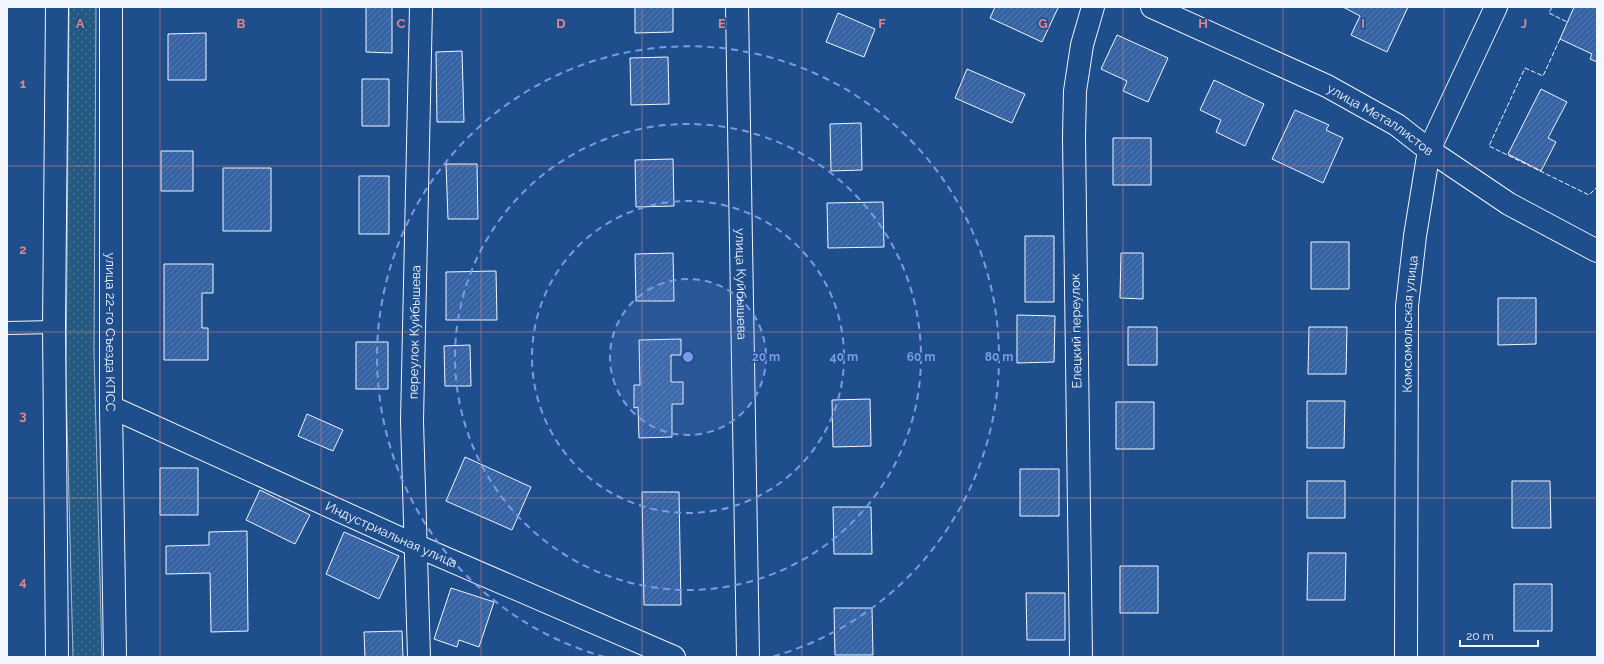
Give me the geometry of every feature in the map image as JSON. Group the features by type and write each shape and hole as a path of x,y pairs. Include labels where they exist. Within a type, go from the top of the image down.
{"street":[{"path":"56,7 54,327 57,657"},
{"name":"улица 22-го Съезда КПСС","path":"111,7 111,407 115,657"},
{"name":"переулок Куйбышева","path":"419,657 417,546 412,421 421,7"},
{"name":"улица Куйбышева","path":"737,7 748,657"},
{"name":"Елецкий переулок","path":"1081,657 1074,137 1075,91 1082,45 1093,7"},
{"name":"улица Металлистов","path":"1152,7 1327,86 1397,124 1429,150 1510,204 1597,252"},
{"name":"Комсомольская улица","path":"1406,657 1407,306 1415,236 1429,150 1496,7"},
{"name":"Индустриальная улица","path":"111,407 417,546 674,657"}],"lane":[{"path":"7,328 54,327"}],"shaded area":[{"path":"69,7 96,7 94,352 102,657 73,657 66,381"}],"building":[{"path":"366,7 392,7 392,53 366,52"},
{"path":"635,7 673,7 673,32 635,33"},
{"path":"995,7 1058,8 1042,42 990,18"},
{"path":"1343,7 1408,7 1387,52 1351,35 1360,16"},
{"path":"1574,7 1597,7 1597,62 1590,59 1592,54 1560,39"},
{"path":"838,13 875,29 864,57 826,42"},
{"path":"206,33 206,80 168,80 168,34"},
{"path":"1117,35 1168,58 1148,102 1123,91 1127,81 1101,69"},
{"path":"462,51 464,122 437,122 436,52"},
{"path":"668,57 669,104 631,105 630,58"},
{"path":"967,69 1025,94 1012,123 955,98"},
{"path":"362,79 389,79 389,126 362,126"},
{"path":"1214,80 1264,104 1245,146 1216,132 1221,120 1200,110"},
{"path":"1541,89 1567,102 1548,138 1556,142 1541,171 1508,154"},
{"path":"1295,110 1329,125 1326,130 1343,138 1323,183 1272,159"},
{"path":"861,123 862,170 831,171 830,124"},
{"path":"1113,138 1151,138 1151,185 1113,185"},
{"path":"161,151 193,151 193,191 161,191"},
{"path":"673,159 674,206 636,207 635,160"},
{"path":"446,164 477,164 478,219 448,219"},
{"path":"223,168 271,168 271,231 223,231"},
{"path":"359,176 389,176 389,234 359,234"},
{"path":"883,202 884,247 828,248 827,203"},
{"path":"1025,236 1054,236 1054,302 1025,302"},
{"path":"1311,242 1349,242 1349,289 1311,289"},
{"path":"673,253 674,301 636,301 635,254"},
{"path":"1121,253 1143,253 1143,299 1120,298"},
{"path":"164,264 213,264 213,293 202,293 202,328 208,328 208,360 164,360"},
{"path":"496,271 497,320 446,320 446,272"},
{"path":"1498,298 1536,298 1536,344 1498,345"},
{"path":"1017,315 1055,316 1054,362 1017,363"},
{"path":"1128,327 1157,327 1157,365 1128,365"},
{"path":"1309,327 1347,327 1346,374 1308,374"},
{"path":"681,339 681,355 671,355 671,382 683,382 683,404 672,404 672,437 639,438 638,407 634,408 634,385 640,385 639,340"},
{"path":"356,342 388,342 388,389 356,389"},
{"path":"470,345 471,386 445,386 444,346"},
{"path":"870,399 871,446 833,447 832,400"},
{"path":"1307,401 1345,401 1344,448 1307,448"},
{"path":"1116,402 1154,402 1154,449 1116,449"},
{"path":"307,414 343,430 333,451 298,436"},
{"path":"465,457 531,487 512,530 446,501"},
{"path":"160,468 198,468 198,515 160,515"},
{"path":"1020,469 1059,469 1059,516 1020,516"},
{"path":"1307,481 1345,481 1345,518 1307,518"},
{"path":"1512,481 1550,481 1551,528 1512,528"},
{"path":"260,490 310,515 295,544 246,520"},
{"path":"642,492 679,492 681,605 644,605"},
{"path":"833,507 871,507 872,554 834,554"},
{"path":"247,531 248,631 211,632 210,573 166,574 166,546 209,545 209,532"},
{"path":"344,532 399,556 379,599 326,574"},
{"path":"1308,553 1346,553 1345,600 1307,600"},
{"path":"1120,566 1158,566 1158,613 1120,613"},
{"path":"1514,584 1552,584 1552,631 1514,631"},
{"path":"451,588 494,602 479,647 459,640 457,647 434,639"},
{"path":"1026,593 1065,593 1065,640 1027,640"},
{"path":"834,608 872,608 873,655 835,655"},
{"path":"402,631 403,657 365,657 364,632"}],"fence":[{"path":"1552,7 1549,13 1567,22"},
{"path":"1560,39 1543,76 1525,68 1489,146 1589,195 1597,187"}]}
